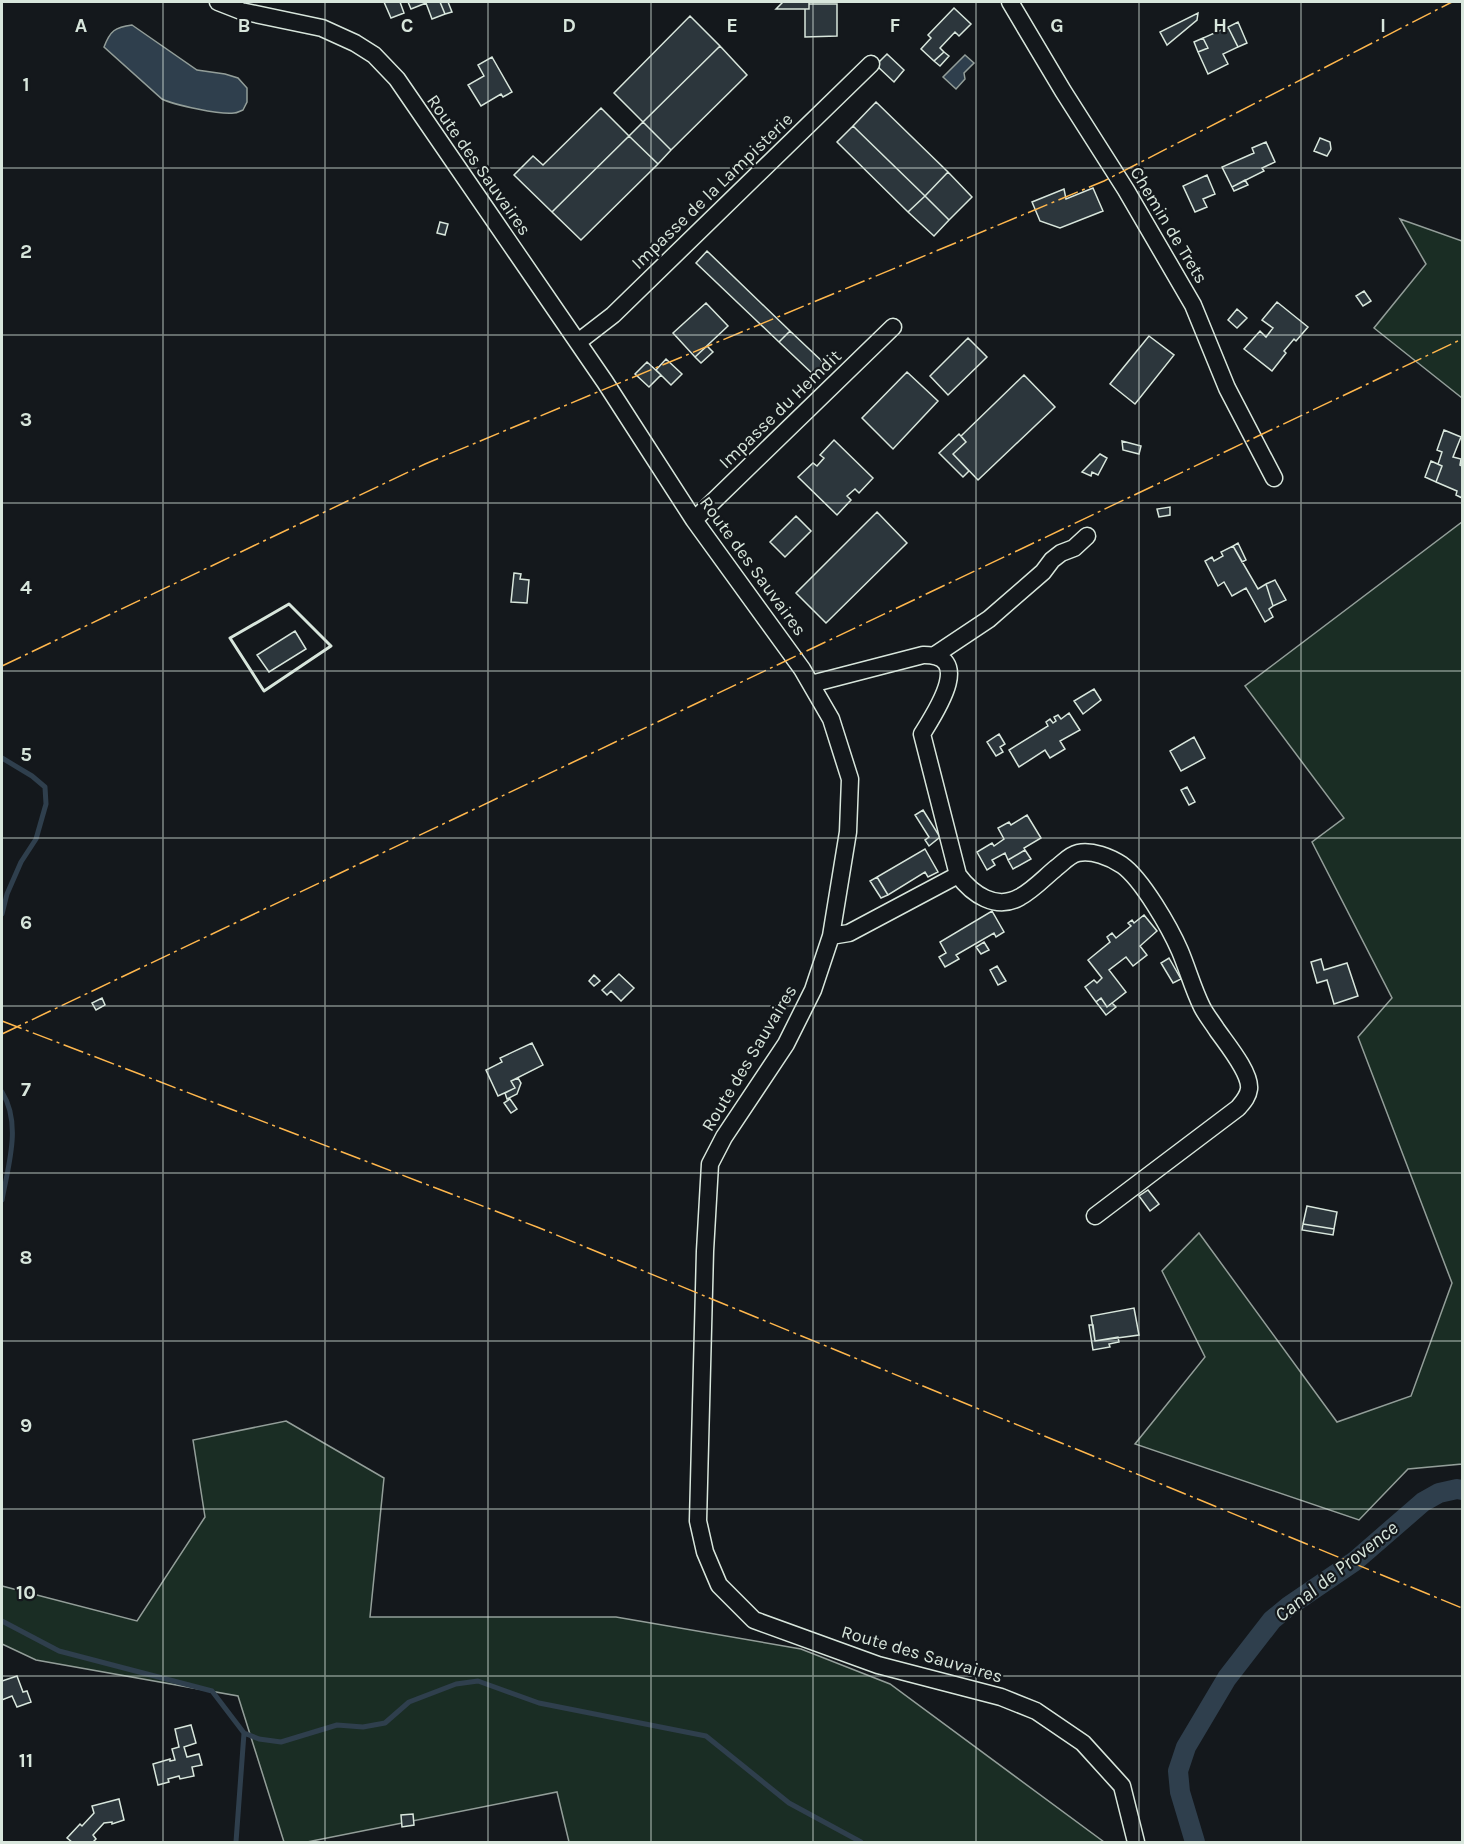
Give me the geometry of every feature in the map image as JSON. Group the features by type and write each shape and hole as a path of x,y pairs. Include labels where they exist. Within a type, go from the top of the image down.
{"street":[{"name":"Route des Sauvaires","path":"218,2 241,11 322,28 374,55 397,79 578,342 694,520 802,669 831,719 850,779 849,832 831,936 813,990 786,1044 724,1137 710,1164 705,1251 698,1521 705,1552 719,1585 754,1620 878,1665 1001,1697 1036,1712 1083,1743 1122,1786 1136,1842"},
{"name":"Chemin de Trets","path":"1010,2 1194,305 1227,388 1275,478"},
{"name":"Impasse de la Lampisterie","path":"578,342 613,315 871,64"},
{"name":"Impasse du Hemdit","path":"694,520 893,327"},
{"path":"811,684 923,655 935,654 989,619 1043,572 1052,560 1061,553 1074,548 1087,536"},
{"path":"935,654 944,659 948,669 948,683 942,702 922,734 957,875 965,885 982,897 998,903 1010,902 1021,897 1069,857 1079,853 1109,857 1123,866 1140,882 1152,902 1179,949 1203,1008 1247,1076 1249,1089 1246,1099 1238,1108 1095,1216"},
{"path":"831,936 849,933 957,875"}],"green space":[{"path":"1400,219 1462,241 1462,398 1374,328 1426,264"},
{"path":"1462,522 1462,1464 1408,1469 1359,1520 1135,1444 1205,1357 1162,1271 1199,1233 1337,1422 1411,1396 1452,1283 1358,1037 1392,998 1312,842 1344,818 1245,686"},
{"path":"286,1421 384,1478 370,1617 616,1617 801,1649 890,1684 1104,1842 569,1842 557,1792 307,1842 284,1842 238,1696 36,1660 2,1644 2,1586 137,1621 205,1517 193,1440"}],"water":[{"path":"132,25 197,70 238,78 247,88 247,102 243,110 235,113 219,112 187,107 162,99 104,47 114,31"},
{"path":"965,55 974,63 964,73 965,79 956,89 943,77"}],"building":[{"path":"384,2 400,2 404,13 391,18"},
{"path":"408,2 440,2 445,14 432,19 426,3 411,9"},
{"path":"440,2 448,2 452,12 445,14"},
{"path":"783,2 809,2 809,9 776,9"},
{"path":"809,4 837,4 837,36 805,37 805,9 809,9"},
{"path":"954,8 971,24 959,36 955,32 940,48 944,52 934,61 921,49 931,38 928,35"},
{"path":"1198,13 1197,20 1167,45 1160,32"},
{"path":"690,16 720,46 643,122 614,93"},
{"path":"1238,22 1247,43 1238,47 1228,27"},
{"path":"1228,27 1238,47 1223,54 1228,64 1208,74 1198,52 1208,48 1203,38"},
{"path":"1203,38 1208,48 1198,52 1194,42"},
{"path":"720,46 747,75 671,150 643,122"},
{"path":"944,52 949,56 940,66 934,61"},
{"path":"887,54 904,70 894,82 876,65"},
{"path":"492,57 512,92 503,97 501,94 481,106 468,85 484,76 478,65"},
{"path":"876,102 948,172 925,196 853,126"},
{"path":"601,108 629,136 552,212 514,175 533,156 543,165"},
{"path":"643,122 671,150 658,164 629,136"},
{"path":"853,126 925,196 908,212 837,142"},
{"path":"629,136 658,164 581,240 552,212"},
{"path":"1320,138 1330,142 1331,149 1327,156 1314,151"},
{"path":"1266,142 1275,162 1262,168 1264,171 1232,187 1222,167 1254,153 1252,148"},
{"path":"948,172 972,197 949,220 925,196"},
{"path":"1207,175 1215,194 1203,199 1207,207 1195,212 1183,186"},
{"path":"1245,180 1248,185 1234,191 1232,187"},
{"path":"1093,188 1103,211 1060,228 1040,221 1032,202 1064,189 1066,199"},
{"path":"925,196 949,220 934,236 908,212"},
{"path":"440,222 448,224 445,235 437,233"},
{"path":"707,251 790,331 779,342 696,263"},
{"path":"1364,291 1371,301 1363,306 1356,296"},
{"path":"1277,302 1308,327 1284,351 1286,353 1272,371 1244,349 1260,331 1266,337 1273,328 1262,320"},
{"path":"706,303 728,326 695,357 673,333"},
{"path":"1237,309 1247,318 1237,328 1228,320"},
{"path":"790,331 825,364 814,375 779,342"},
{"path":"1149,336 1174,355 1135,404 1110,384"},
{"path":"968,338 987,357 948,395 930,376"},
{"path":"707,346 713,352 701,363 695,357"},
{"path":"666,359 682,374 671,385 656,370"},
{"path":"647,362 661,375 649,387 635,374"},
{"path":"907,372 938,401 893,449 862,418"},
{"path":"1024,375 1055,407 978,480 953,454 966,442 961,436"},
{"path":"1444,430 1461,437 1453,457 1461,459 1462,498 1456,495 1457,491 1436,482 1442,466 1438,464 1442,452 1437,450"},
{"path":"959,434 966,442 953,454 969,471 963,477 939,453"},
{"path":"834,440 873,478 859,493 855,489 847,496 851,500 837,515 798,477 813,463 817,466 824,458 820,455"},
{"path":"1122,441 1141,446 1139,454 1123,450"},
{"path":"1100,454 1107,458 1098,475 1092,472 1091,476 1082,472"},
{"path":"1431,461 1442,466 1436,482 1425,477"},
{"path":"1170,507 1170,515 1159,517 1157,509"},
{"path":"877,512 907,543 826,623 796,593"},
{"path":"796,516 811,531 785,557 770,542"},
{"path":"1238,543 1246,560 1242,562 1233,546"},
{"path":"1233,546 1258,589 1266,584 1273,606 1269,609 1273,617 1265,622 1246,588 1232,596 1224,582 1218,586 1205,561 1212,557 1214,561 1223,556 1221,552"},
{"path":"514,573 521,574 520,579 529,580 527,603 511,602"},
{"path":"1275,580 1286,600 1273,606 1266,584"},
{"path":"295,631 306,649 269,672 257,655"},
{"path":"1094,689 1101,700 1083,714 1074,701"},
{"path":"1069,713 1080,730 1060,741 1065,749 1050,758 1045,750 1019,767 1009,750 1048,726 1046,722 1050,719 1053,723 1056,721 1054,717 1058,715 1061,719"},
{"path":"999,734 1005,744 1000,747 1003,752 996,756 987,742"},
{"path":"1194,737 1205,758 1181,771 1170,751"},
{"path":"1187,787 1195,802 1189,805 1181,790"},
{"path":"923,810 940,837 929,846 925,840 929,837 915,815"},
{"path":"1027,815 1041,838 1008,860 1005,853 992,860 995,865 987,870 977,852 992,843 994,846 1004,839 998,828 1009,822 1011,825"},
{"path":"925,849 938,872 928,877 925,872 888,895 877,877"},
{"path":"1025,850 1031,859 1013,869 1008,860"},
{"path":"877,877 888,895 881,898 870,881"},
{"path":"992,911 1004,932 996,937 994,933 956,955 959,959 945,967 939,957 946,953 940,942"},
{"path":"1144,915 1157,931 1140,946 1147,955 1133,966 1126,957 1109,970 1126,992 1107,1007 1101,998 1096,1002 1085,987 1094,980 1097,983 1102,978 1088,960 1110,942 1107,937 1112,933 1116,938 1131,926 1128,923 1132,920 1134,923"},
{"path":"984,942 989,950 981,954 976,947"},
{"path":"1169,958 1181,979 1173,983 1161,963"},
{"path":"1321,959 1324,970 1347,963 1358,996 1334,1004 1327,980 1317,983 1311,962"},
{"path":"997,966 1006,981 998,985 990,970"},
{"path":"619,974 634,988 621,1001 611,991 607,995 602,990"},
{"path":"594,975 600,981 594,986 589,981"},
{"path":"102,998 105,1005 96,1010 92,1003"},
{"path":"1101,998 1107,1007 1112,1003 1116,1007 1106,1015 1096,1002"},
{"path":"532,1043 543,1065 511,1081 515,1088 498,1096 486,1070 502,1062 500,1058"},
{"path":"518,1078 521,1083 517,1094 507,1099 505,1093 515,1088 511,1081"},
{"path":"510,1099 517,1109 511,1113 504,1103"},
{"path":"1148,1190 1159,1204 1150,1211 1139,1196"},
{"path":"1307,1206 1337,1212 1334,1229 1303,1224"},
{"path":"1303,1224 1334,1229 1333,1235 1302,1230"},
{"path":"1134,1308 1139,1335 1095,1341 1091,1316"},
{"path":"1089,1325 1093,1325 1095,1341 1118,1337 1119,1342 1109,1344 1110,1347 1093,1350"},
{"path":"17,1676 23,1692 27,1691 31,1702 17,1707 12,1696 2,1700 2,1681"},
{"path":"191,1725 196,1743 184,1747 187,1757 199,1754 202,1765 192,1767 194,1776 180,1779 179,1776 158,1785 153,1764 170,1759 170,1761 175,1760 172,1749 179,1747 175,1729"},
{"path":"119,1799 124,1820 112,1824 112,1822 104,1823 93,1835 96,1839 93,1842 72,1842 67,1838 94,1813 92,1806"},
{"path":"413,1814 414,1825 402,1827 401,1815"}],"waterway":[{"path":"2,758 32,776 45,787 46,804 36,839 21,862 7,894 2,914"},
{"path":"2,1092 8,1104 12,1131 10,1159 2,1200"},
{"name":"Canal de Provence","path":"1195,1842 1180,1792 1178,1771 1186,1747 1227,1678 1272,1620 1289,1606 1355,1561 1423,1502 1439,1493 1462,1490"},
{"path":"2,1621 59,1651 212,1691 244,1733 236,1842"},
{"path":"244,1733 259,1739 281,1742 337,1725 363,1727 385,1723 409,1702 456,1684 478,1681 539,1703 706,1736 789,1803 861,1842"}],"wall":[{"path":"289,604 331,646 264,691 230,638 289,604"}],"power":[{"path":"2,666 425,464 1104,181 1452,2"},
{"path":"2,1034 1462,339"},
{"path":"2,1021 537,1227 1462,1608"}]}
